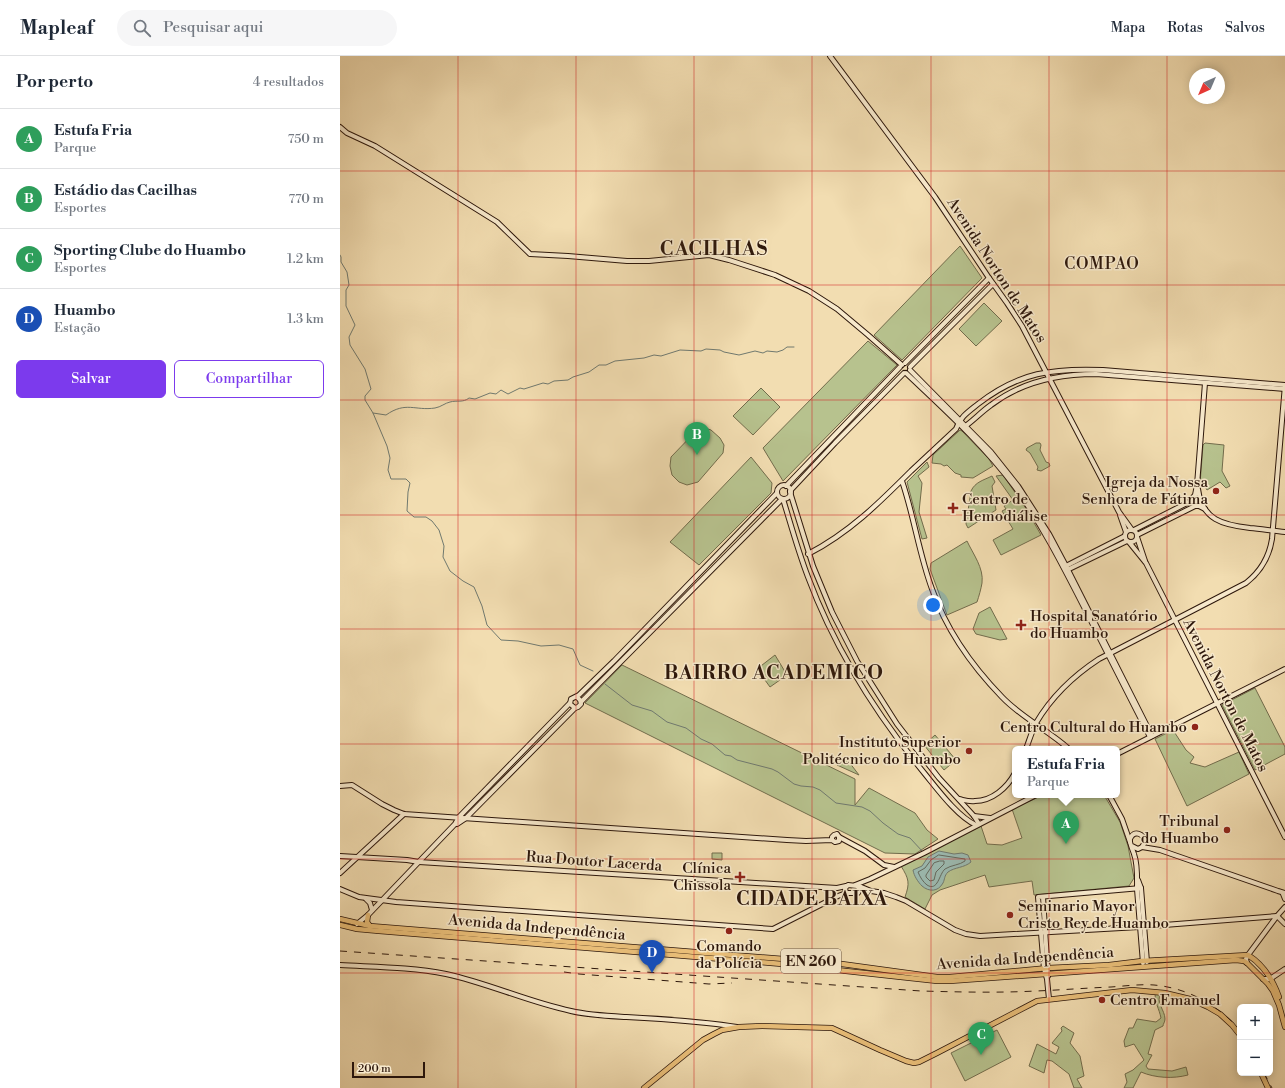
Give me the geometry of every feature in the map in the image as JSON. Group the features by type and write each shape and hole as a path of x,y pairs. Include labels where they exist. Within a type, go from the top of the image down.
{"main road":[{"path":"368,915 367,922 370,926"},
{"name":"Avenida da Independência","path":"340,920 413,932"},
{"name":"Avenida da Independência","path":"340,925 370,930 496,938 806,964 842,964 879,972 950,977 1181,962 1236,960 1247,963"},
{"path":"1248,955 1262,966 1272,978 1285,1016"},
{"name":"Avenida da Independência","path":"1181,962 1248,955"},
{"path":"1247,963 1263,978 1273,991 1285,1027"},
{"path":"1255,971 1262,966"},
{"path":"644,1088 709,1036 722,1030 739,1027 762,1026 832,1028 886,1053 914,1063 919,1062 1037,1002 1049,999 1132,990 1153,991 1190,999 1212,1009 1225,1018 1237,1032"},
{"path":"1262,1076 1268,1088"}],"street":[{"name":"Avenida Norton de Matos","path":"830,56 935,197 1022,326 1120,512 1133,530"},
{"path":"340,127 347,133 375,146 497,222 530,254 627,261 649,261 708,255 729,260 775,275 809,291 837,309 902,365"},
{"path":"357,924 368,915 430,852 455,824 459,817 570,703 572,698 577,697 777,494 779,487 786,486 902,365 989,278"},
{"path":"455,824 466,818 575,708 580,706 581,702 783,499 788,497 790,492 841,437 908,371 983,292 993,284"},
{"path":"983,292 993,290 999,292"},
{"path":"902,365 908,364 908,371"},
{"path":"902,365 901,371 908,371 976,438 1014,480 1066,568 1151,737"},
{"path":"808,554 841,535 870,511 956,429 959,422 965,416 985,399 1007,385 1033,375 1047,372 1084,369 1285,385 1271,545 1261,568 1246,583 1109,654 1085,669 1068,682 1054,698 1036,724 1027,746"},
{"path":"956,429 964,427 990,405 1028,385 1050,378 1071,375 1096,374 1285,390"},
{"path":"1066,568 1125,534 1128,530 1133,530 1189,502 1195,495 1205,383"},
{"path":"965,416 964,422 971,422"},
{"path":"902,481 932,589 950,628 971,661 993,688 1015,709 1066,746"},
{"path":"1197,485 1200,499 1205,509"},
{"path":"786,486 789,488 808,554 831,609 857,662 896,723 941,779 974,816 977,825"},
{"path":"777,494 783,499 808,577 838,646 864,690 889,728 935,785 966,820 977,825"},
{"path":"1066,568 1128,541 1134,541 1137,536 1195,506 1205,509 1223,523 1234,526 1285,532"},
{"name":"Avenida Norton de Matos","path":"1120,512 1125,534"},
{"path":"792,530 796,526 801,528"},
{"path":"1133,530 1137,536"},
{"path":"1125,534 1128,541"},
{"name":"Avenida Norton de Matos","path":"1137,536 1146,563 1285,837"},
{"name":"Avenida Norton de Matos","path":"1128,541 1146,563"},
{"path":"823,612 831,609"},
{"path":"1120,752 1285,669"},
{"path":"864,690 871,685"},
{"path":"577,697 581,702"},
{"path":"570,703 575,708"},
{"path":"889,728 896,723"},
{"path":"958,799 975,801 991,797 1002,790 1012,778"},
{"path":"935,785 941,779"},
{"path":"340,786 352,785 382,804 404,814 806,841 832,840 834,842 838,839"},
{"name":"Rua Doutor Lacerda","path":"340,888 353,895 381,901 772,929 833,898 846,893 856,894 859,888 870,880 1030,798"},
{"path":"1110,798 1125,827 1135,856 1145,964"},
{"path":"340,873 404,814"},
{"path":"974,816 991,818"},
{"path":"964,831 966,820"},
{"path":"1125,827 1129,832 1143,835 1146,842 1160,850 1284,895"},
{"path":"832,840 832,837 836,834 838,839 855,845 880,863 894,868"},
{"path":"1131,845 1130,839 1135,834"},
{"path":"1135,856 1137,851 1146,842"},
{"path":"1131,845 1136,848 1160,850"},
{"path":"365,849 365,855 368,858"},
{"path":"430,852 429,858 434,863"},
{"path":"342,856 348,862 348,866"},
{"name":"Rua Doutor Lacerda","path":"342,856 832,888 846,886 859,888 870,880"},
{"path":"407,860 411,865 410,872"},
{"path":"880,863 881,874"},
{"path":"846,886 846,893"},
{"path":"832,888 833,898"},
{"path":"859,888 884,893 906,901 966,934 984,936 1277,916 1285,924"},
{"path":"1049,999 1043,933 1043,897 1139,888"},
{"path":"392,889 390,898 396,902"},
{"path":"366,898 370,903 372,910"},
{"path":"1247,963 1246,959 1248,955 1285,907"},
{"path":"340,965 411,969 445,973 572,1012 606,1016 712,1023 739,1027"},
{"path":"1263,978 1267,980 1272,978 1285,969"}],"green space":[{"path":"960,246 982,278 902,360 874,335"},
{"path":"984,303 1002,321 976,346 959,329"},
{"path":"868,341 897,365 783,481 763,448"},
{"path":"761,388 780,407 753,435 733,416"},
{"path":"702,427 711,430 720,438 724,445 723,453 698,482 687,485 679,482 672,475 670,466 671,457 697,430"},
{"path":"960,430 989,459 993,466 973,478 961,477 961,475 955,473 947,465 944,466 941,464 932,463 933,455"},
{"path":"1036,443 1040,443 1040,450 1046,462 1049,463 1050,466 1041,471 1037,470 1038,467 1030,453 1026,450"},
{"path":"1205,443 1224,445 1222,471 1230,486 1226,488 1220,482 1207,490 1203,483 1200,484 1203,445"},
{"path":"751,457 772,483 771,493 699,565 670,542"},
{"path":"927,462 929,467 918,476 922,483 919,512 927,538 922,539 907,482"},
{"path":"1003,475 1025,507 1041,535 1001,555 993,540 1013,529 1002,511 1006,509 1004,506 1013,500 996,476"},
{"path":"992,476 995,482 992,486 996,510 968,528 966,524 971,491 977,483"},
{"path":"967,541 978,561 981,572 982,583 980,592 977,602 947,615 930,569 931,563"},
{"path":"990,607 1007,639 1000,640 976,634 973,629 979,613"},
{"path":"775,655 787,675 770,687 757,669"},
{"path":"622,665 855,779 855,805 869,788 915,813 927,830 938,839 915,854 885,853 585,703"},
{"path":"1255,688 1285,747 1285,754 1255,770 1222,705"},
{"path":"1173,730 1186,750 1194,757 1190,763 1205,767 1239,752 1249,774 1187,806 1155,739"},
{"path":"935,735 956,760 944,770 924,745"},
{"path":"846,758 859,775 837,765"},
{"path":"1036,798 1106,798 1120,822 1128,846 1134,878 1129,886 1034,895 1032,881 989,887 985,875 940,890 932,895 925,909 905,897 908,888 908,881 901,866 981,826 987,844 1002,845 1022,838 1012,809"},
{"path":"712,853 722,853 722,860 712,859"},
{"path":"1155,992 1161,993 1159,1000 1165,1020 1163,1026 1155,1030 1148,1054 1152,1055 1146,1066 1148,1069 1172,1071 1186,1067 1188,1075 1164,1077 1152,1076 1141,1072 1133,1088 1124,1088 1127,1082 1125,1074 1133,1070 1144,1060 1134,1044 1125,1047 1124,1041 1129,1028 1133,1028 1137,1019 1156,1022 1161,1018 1156,1003"},
{"path":"1063,1026 1074,1033 1070,1043 1080,1056 1084,1076 1077,1079 1082,1088 1074,1088 1069,1074 1052,1061 1047,1060 1044,1073 1029,1066 1037,1044 1056,1054 1059,1047 1052,1043 1062,1031 1061,1028"},
{"path":"997,1030 1011,1057 965,1081 951,1053"}],"water":[{"path":"939,851 968,855 971,862 948,872 939,888 930,890 919,883 913,870 922,866 928,857"}],"waterway":[{"path":"340,255 341,262 347,272 349,285 346,290 346,306 355,325 349,337 350,345 365,369 371,389 365,396 365,400 373,413 387,446 390,458 388,470 391,479 406,479 410,483 407,511 414,517 426,517 432,521 439,530 444,546 443,557 450,571 474,587 482,606 487,625 501,640 518,641 541,646 559,645 573,649 580,665 593,671"},
{"path":"373,413 386,415 399,408 405,407 428,409 435,408 450,402 467,400 469,398 475,399 490,393 496,394 501,390 508,394 520,388 524,389 543,383 548,384 554,381 568,380 589,372 599,365 606,365 615,361 644,358 654,355 661,356 680,350 720,350 739,355 755,351 763,353 767,351 777,352 787,347 794,347"},
{"path":"605,684 632,705 652,711 667,722 686,728 701,739 712,744 725,755 731,756 737,760 772,769 794,784 813,787 820,790 836,803 862,807 870,811 898,834 910,838 923,852"}],"railway":[{"path":"340,951 921,991 1021,992 1154,985 1179,990 1202,999 1222,1013 1237,1027"},
{"path":"564,972 709,984 732,983"},
{"path":"1266,1076 1272,1088"}],"place":[{"name":"Estádio das Cacilhas","path":"697,455"},
{"name":"Igreja da Nossa Senhora de Fátima","path":"1216,491"},
{"name":"Centro de Hemodiálise","path":"953,508"},
{"name":"Hospital Sanatório do Huambo","path":"1021,625"},
{"name":"Centro Cultural do Huambo","path":"1195,727"},
{"name":"Instituto Superior Politécnico do Huambo","path":"969,751"},
{"name":"Tribunal do Huambo","path":"1227,830"},
{"name":"Estufa Fria","path":"1066,844"},
{"name":"Clínica Chissola","path":"740,877"},
{"name":"Seminario Mayor Cristo Rey de Huambo","path":"1010,915"},
{"name":"Comando da Polícia","path":"729,931"},
{"name":"Huambo","path":"652,973"},
{"name":"Centro Emanuel","path":"1102,1000"},
{"name":"Sporting Clube do Huambo","path":"981,1055"}],"district":[{"name":"CACILHAS","path":"714,248"},
{"name":"COMPAO","path":"1102,263"},
{"name":"BAIRRO ACADEMICO","path":"774,672"},
{"name":"CIDADE BAIXA","path":"812,898"}]}
